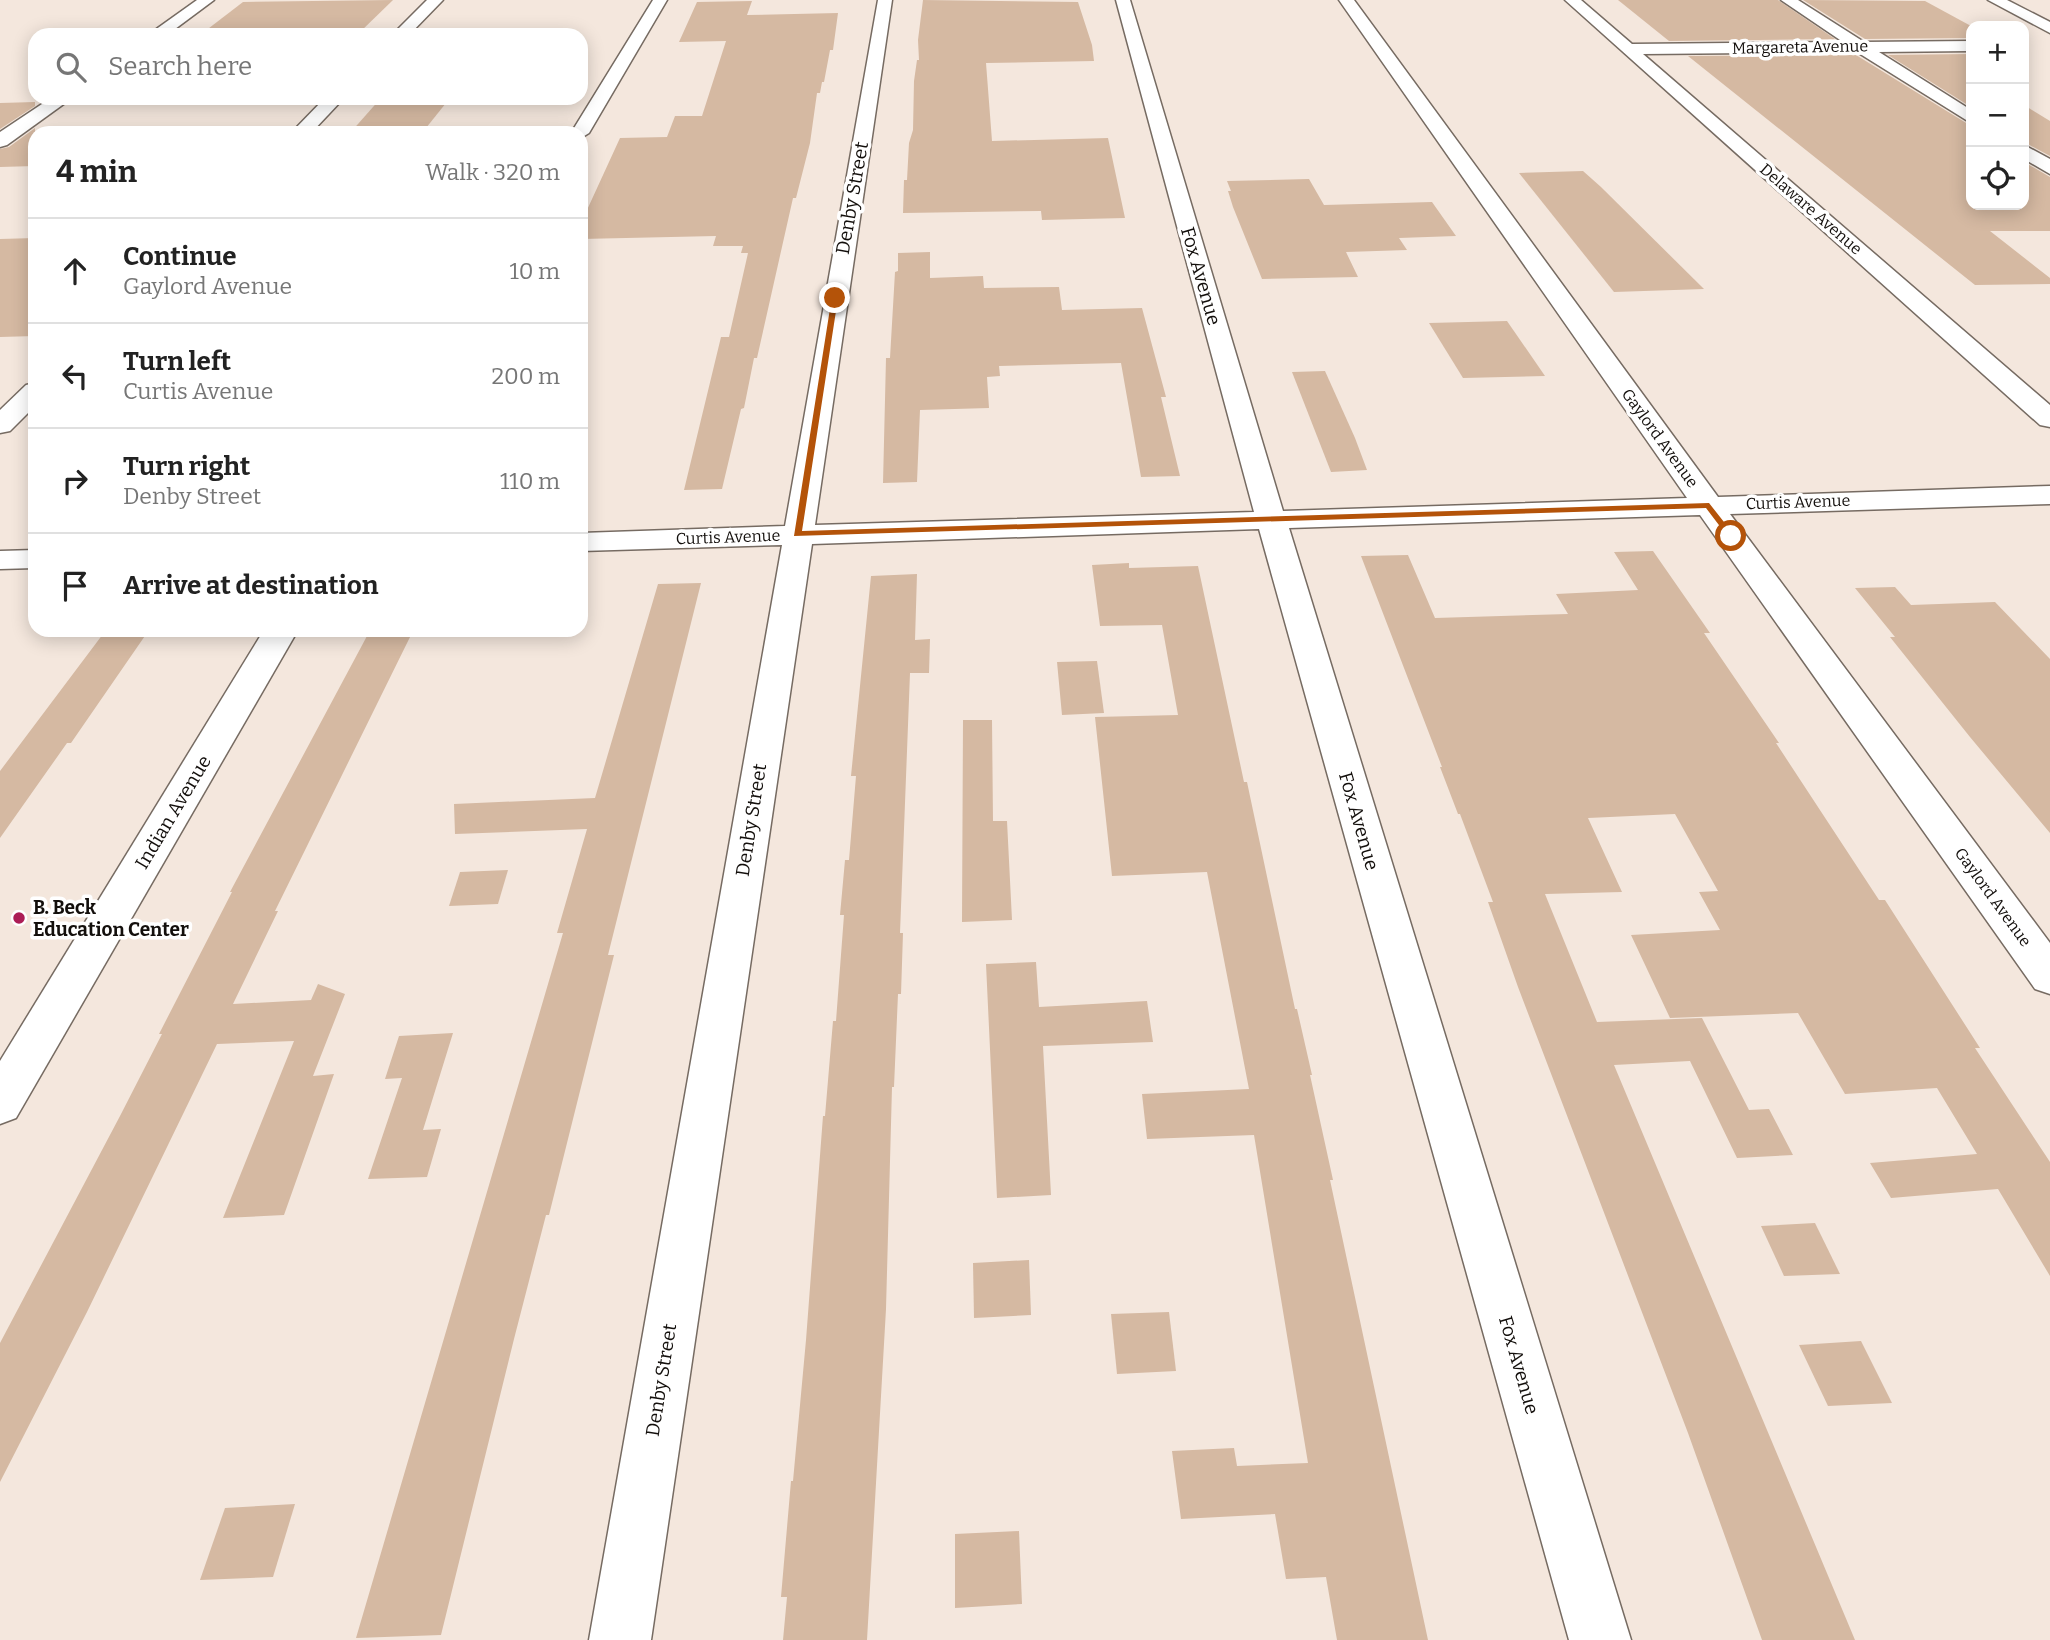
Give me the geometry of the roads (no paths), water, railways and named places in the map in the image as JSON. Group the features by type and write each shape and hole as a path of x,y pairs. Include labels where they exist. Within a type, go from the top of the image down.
{"street":[{"path":"166,28 207,0"},
{"path":"407,28 436,0"},
{"path":"584,126 660,0"},
{"name":"Denby Street","path":"620,1640 885,0"},
{"name":"Fox Avenue","path":"1123,0 1271,519 1600,1640"},
{"name":"Gaylord Avenue","path":"1346,0 2050,976"},
{"name":"Delaware Avenue","path":"1572,0 2050,419"},
{"path":"1788,0 1966,115"},
{"path":"1995,0 2050,28"},
{"name":"Margareta Avenue","path":"1628,49 1966,46"},
{"path":"0,141 53,105"},
{"path":"307,126 328,105"},
{"path":"2029,154 2050,168"},
{"path":"0,425 28,398"},
{"name":"Curtis Avenue","path":"588,542 2050,495"},
{"path":"0,560 28,559"},
{"name":"Indian Avenue","path":"0,1103 277,637"}],"place":[{"name":"B. Beck Education Center","path":"19,918"}]}
